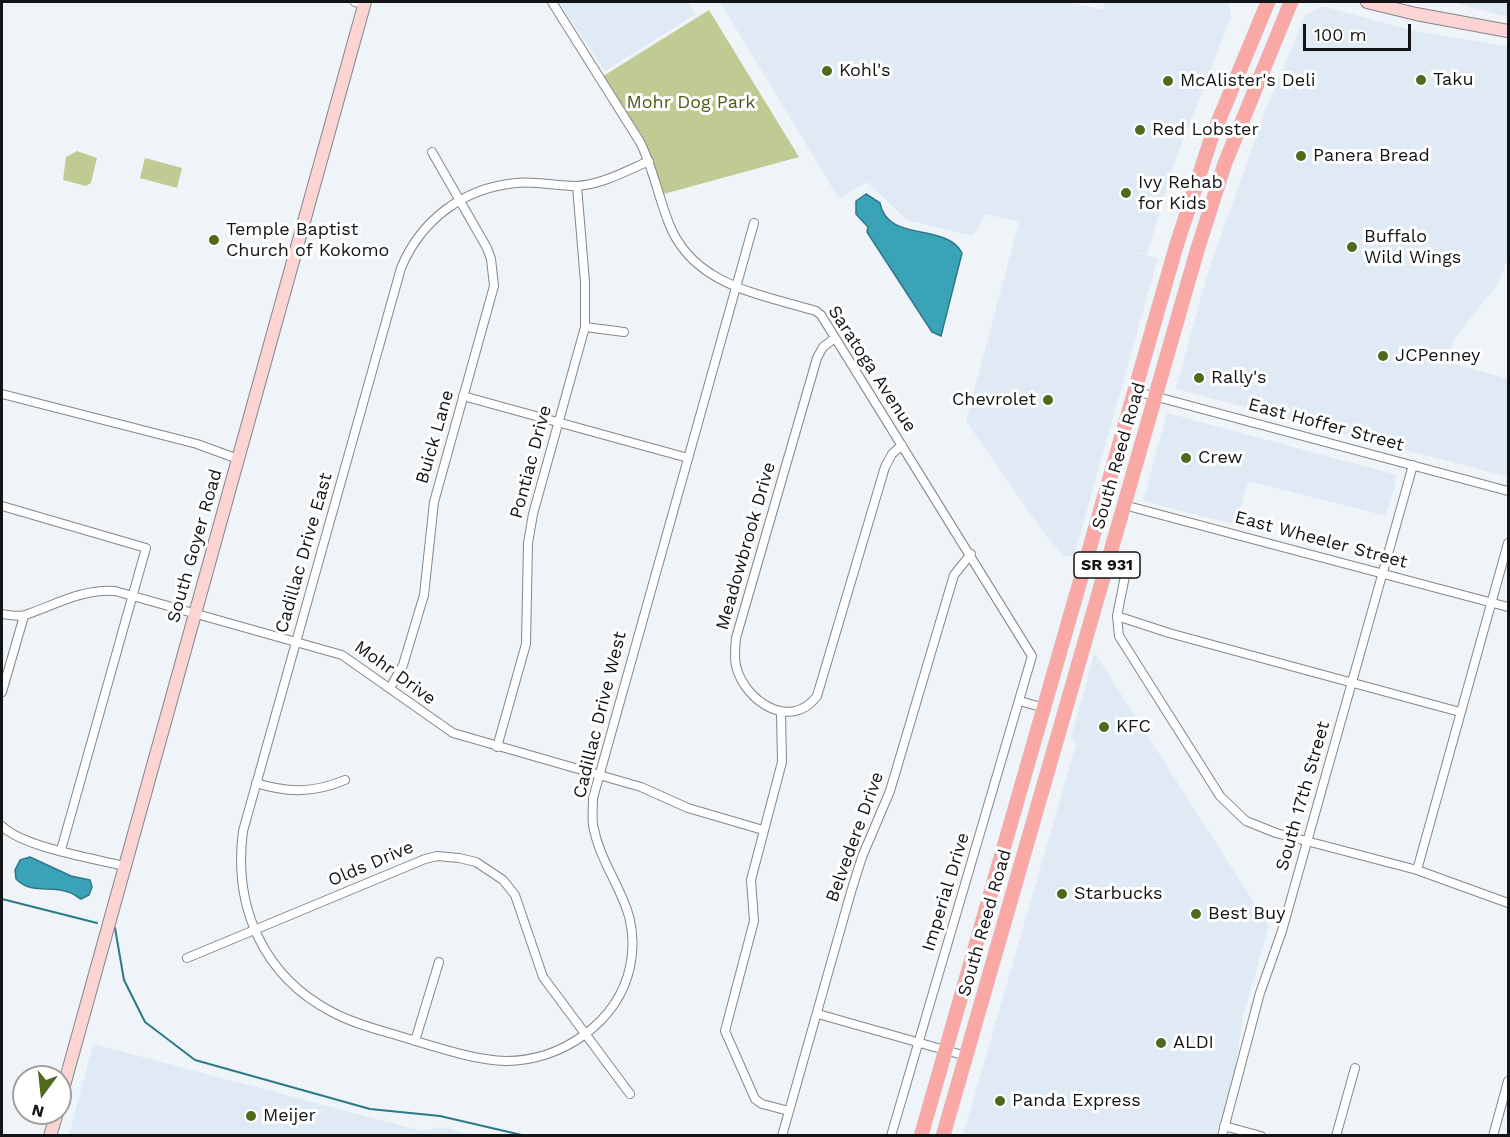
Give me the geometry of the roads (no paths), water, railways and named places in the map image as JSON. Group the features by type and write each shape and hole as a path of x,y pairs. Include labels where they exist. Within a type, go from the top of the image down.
{"main road":[{"name":"South Reed Road","path":"921,1136 1176,247 1211,139 1268,2"},
{"name":"South Reed Road","path":"943,1136 1155,398 1225,163 1291,2"}],"street":[{"name":"South Goyer Road","path":"70,1065 238,459 361,2"},
{"name":"Saratoga Avenue","path":"552,2 650,161 676,242 698,267 736,287 816,311 821,315 1029,647 1032,659"},
{"path":"1367,2 1416,14 1509,31"},
{"name":"Buick Lane","path":"390,688 403,665 424,595 434,502 490,303 494,275 487,248 432,152"},
{"name":"Cadillac Drive East","path":"415,1041 334,1013 309,999 286,979 268,956 253,931 241,885 240,855 243,831 401,268 418,236 437,216 459,200 492,187 518,183 577,186 608,179 650,161"},
{"name":"Pontiac Drive","path":"497,747 526,644 528,543 585,327 585,282 577,186"},
{"name":"Cadillac Drive West","path":"415,1041 479,1058 516,1060 560,1050 586,1035 606,1016 619,997 630,969 633,950 632,926 627,905 593,825 592,798 754,223"},
{"path":"585,327 624,332"},
{"name":"Meadowbrook Drive","path":"781,713 767,707 741,678 734,654 736,638 817,358 823,347 835,338"},
{"name":"East Hoffer Street","path":"1135,391 1509,491"},
{"path":"2,394 197,444 238,459"},
{"path":"463,396 688,458"},
{"path":"789,1111 762,1104 755,1099 725,1036 726,1020 754,921 751,880 782,762 781,713 803,709 818,696 885,467 892,454 902,445"},
{"name":"South 17th Street","path":"1222,1136 1260,993 1274,960 1413,465"},
{"name":"East Wheeler Street","path":"1124,505 1509,608"},
{"path":"2,506 146,548 61,850"},
{"path":"1417,870 1509,543"},
{"name":"Belvedere Drive","path":"782,1136 862,857 890,791 954,575 971,554"},
{"path":"1108,561 1120,565 1126,571 1117,616 1119,636 1226,803 1252,824 1417,870 1456,886 1509,903"},
{"name":"Mohr Drive","path":"2,614 24,616 73,596 97,590 195,611 342,655 453,733 641,786 688,808 763,830"},
{"path":"2,692 24,616"},
{"path":"1117,616 1169,633 1460,712"},
{"name":"Imperial Drive","path":"891,1136 1032,659"},
{"path":"1020,701 1044,708"},
{"path":"256,783 305,792 326,788 345,780"},
{"path":"2,826 9,833 27,841 124,866"},
{"name":"Olds Drive","path":"187,958 425,859 437,856 476,862 503,880 515,895 543,977 630,1094"},
{"path":"415,1041 439,962"},
{"path":"818,1014 966,1056"},
{"path":"1336,1136 1355,1068"},
{"path":"1493,1136 1509,1081"},
{"path":"1224,1126 1261,1136"}],"water":[{"path":"866,194 880,203 885,215 894,223 943,238 954,244 962,253 941,336 932,332 867,232 868,227 856,214 856,201"},
{"path":"30,857 71,876 90,880 92,887 89,895 81,899 61,890 34,888 22,884 16,879 15,870 20,860"}],"waterway":[{"path":"2,899 97,923"},
{"path":"115,928 124,980 145,1022 195,1060 370,1109 440,1116 526,1136"}],"place":[{"name":"Kohl's","path":"827,71"},
{"name":"Taku","path":"1421,80"},
{"name":"McAlister's Deli","path":"1168,81"},
{"name":"Red Lobster","path":"1140,130"},
{"name":"Panera Bread","path":"1301,156"},
{"name":"Ivy Rehab for Kids","path":"1126,193"},
{"name":"Temple Baptist Church of Kokomo","path":"214,240"},
{"name":"Buffalo Wild Wings","path":"1352,247"},
{"name":"JCPenney","path":"1383,356"},
{"name":"Rally's","path":"1199,378"},
{"name":"Chevrolet","path":"1048,400"},
{"name":"Crew","path":"1186,458"},
{"name":"KFC","path":"1104,727"},
{"name":"Starbucks","path":"1062,894"},
{"name":"Best Buy","path":"1196,914"},
{"name":"ALDI","path":"1161,1043"},
{"name":"Panda Express","path":"1000,1101"},
{"name":"Meijer","path":"251,1116"}],"park label":[{"name":"Mohr Dog Park","path":"691,103"}]}
